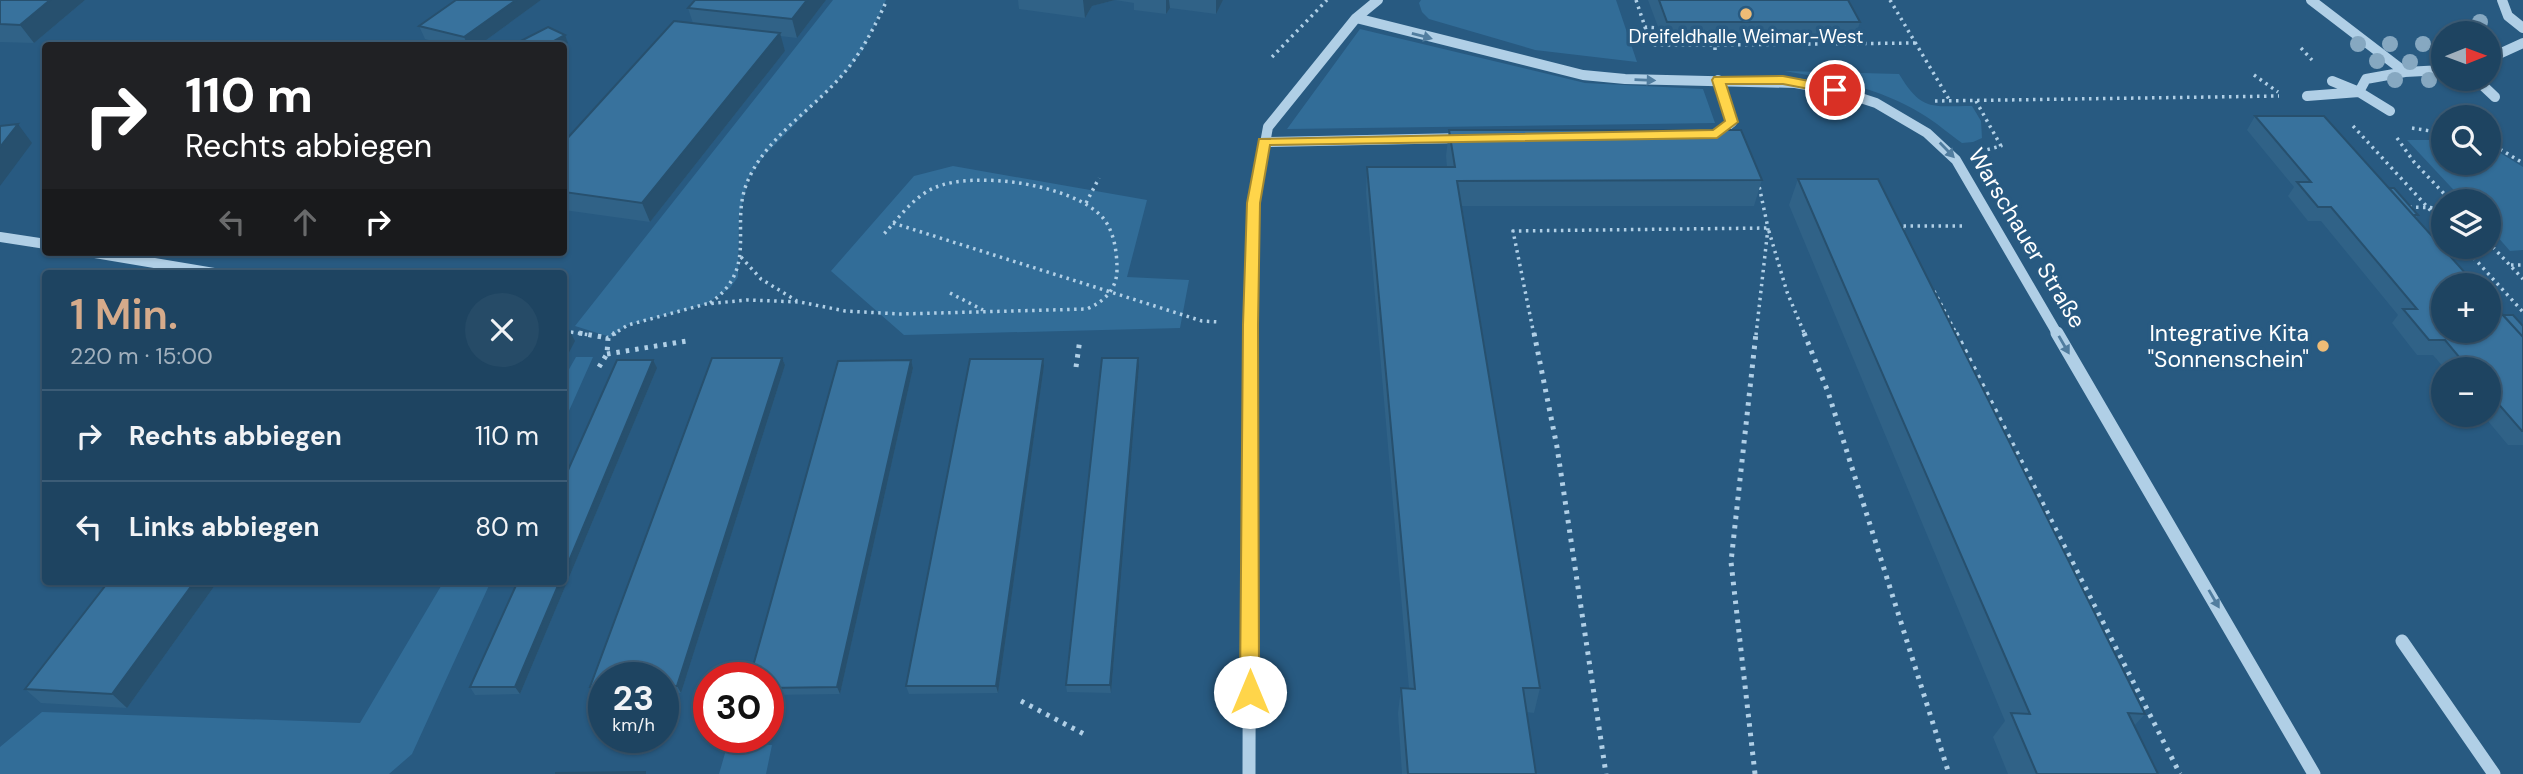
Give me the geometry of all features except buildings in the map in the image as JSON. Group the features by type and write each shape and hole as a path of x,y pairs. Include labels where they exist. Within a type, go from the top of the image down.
{"street":[{"path":"1249,774 1250,325 1254,203 1264,142 1268,127 1356,18 1378,0"},
{"path":"2311,0 2405,72"},
{"path":"2502,0 2508,16 2523,28"},
{"name":"Warschauer Straße","path":"1356,18 1583,75 1645,80 1783,80 1835,90 1893,109 1934,137 1954,157 2314,774"},
{"path":"2501,53 2523,43"},
{"path":"2307,96 2332,99 2359,92 2367,79 2431,71"},
{"path":"1703,134 1717,134 1732,122 1718,80"},
{"path":"2332,81 2359,92 2390,111"},
{"path":"2489,91 2496,97"},
{"path":"1264,142 1470,138"},
{"path":"0,237 42,243"}],"lane":[{"path":"113,256 196,270"},
{"path":"2402,641 2494,774"}],"path":[{"path":"706,304 730,288 738,277 739,216 749,177 764,156 847,71 863,50 887,0"},
{"path":"1272,57 1327,0"},
{"path":"1636,0 1652,45 1916,43"},
{"path":"1890,0 1950,101"},
{"path":"1645,27 1658,27"},
{"path":"1715,45 1718,80"},
{"path":"1929,101 2285,96 2254,75"},
{"path":"2332,99 2431,210"},
{"path":"1954,157 2001,146 1976,101"},
{"path":"2390,111 2408,127 2431,131"},
{"path":"2408,127 2395,135 2414,162 2440,189"},
{"path":"2501,150 2523,163"},
{"path":"1756,176 1787,292 1828,391 1949,774"},
{"path":"1086,203 1099,178"},
{"path":"567,331 607,338 628,325 706,304 747,300 800,302 845,311 900,314 1087,309 1099,305 1112,291 1118,278 1114,235 1099,213 1086,203 1025,186 967,179 933,188 883,235"},
{"path":"2402,207 2431,207"},
{"path":"893,223 1202,321"},
{"path":"1908,239 1901,226 1995,226"},
{"path":"1606,774 1557,447 1513,231 1769,228"},
{"path":"1755,774 1731,562 1769,228"},
{"path":"2501,256 2523,279"},
{"path":"740,257 761,279 800,302"},
{"path":"2475,259 2523,312"},
{"path":"2510,265 2523,265"},
{"path":"1933,289 2180,774"},
{"path":"950,293 985,312"},
{"path":"599,367 607,354 607,338"},
{"path":"1076,368 1080,339"},
{"path":"607,354 687,341"},
{"path":"1021,701 1084,734"}],"shaded area":[{"path":"833,0 886,0 863,50 847,71 764,156 749,177 739,216 738,277 730,288 706,304 628,325 610,337 575,326"},
{"path":"1421,0 1616,0 1637,62 1535,50 1429,19 1422,12 1419,3"},
{"path":"1360,29 1585,83 1703,89 1715,123 1287,129"},
{"path":"1784,71 1899,74 1914,95 1922,101 1937,106 1972,106 1981,121 1982,138 1962,143 1927,117 1889,97 1838,81"},
{"path":"2407,140 2431,140 2431,166"},
{"path":"2501,153 2523,167 2523,250 2510,251 2501,241 2501,189 2453,189 2440,175 2501,175"},
{"path":"953,166 1147,200 1127,277 1189,280 1180,328 904,335 831,271 914,176"},
{"path":"576,357 593,357 567,415 567,373"},
{"path":"442,585 489,585 412,754 389,774 0,774 0,747 42,712 360,723"},
{"path":"725,753 770,753 766,774 719,774"}],"place":[{"name":"Dreifeldhalle Weimar-West","path":"1746,14"},
{"name":"Integrative Kita \"Sonnenschein\"","path":"2323,346"}],"route":[{"path":"1250,692 1250,325 1254,203 1264,142 1717,134 1732,122 1718,80 1783,80 1835,90"}]}
